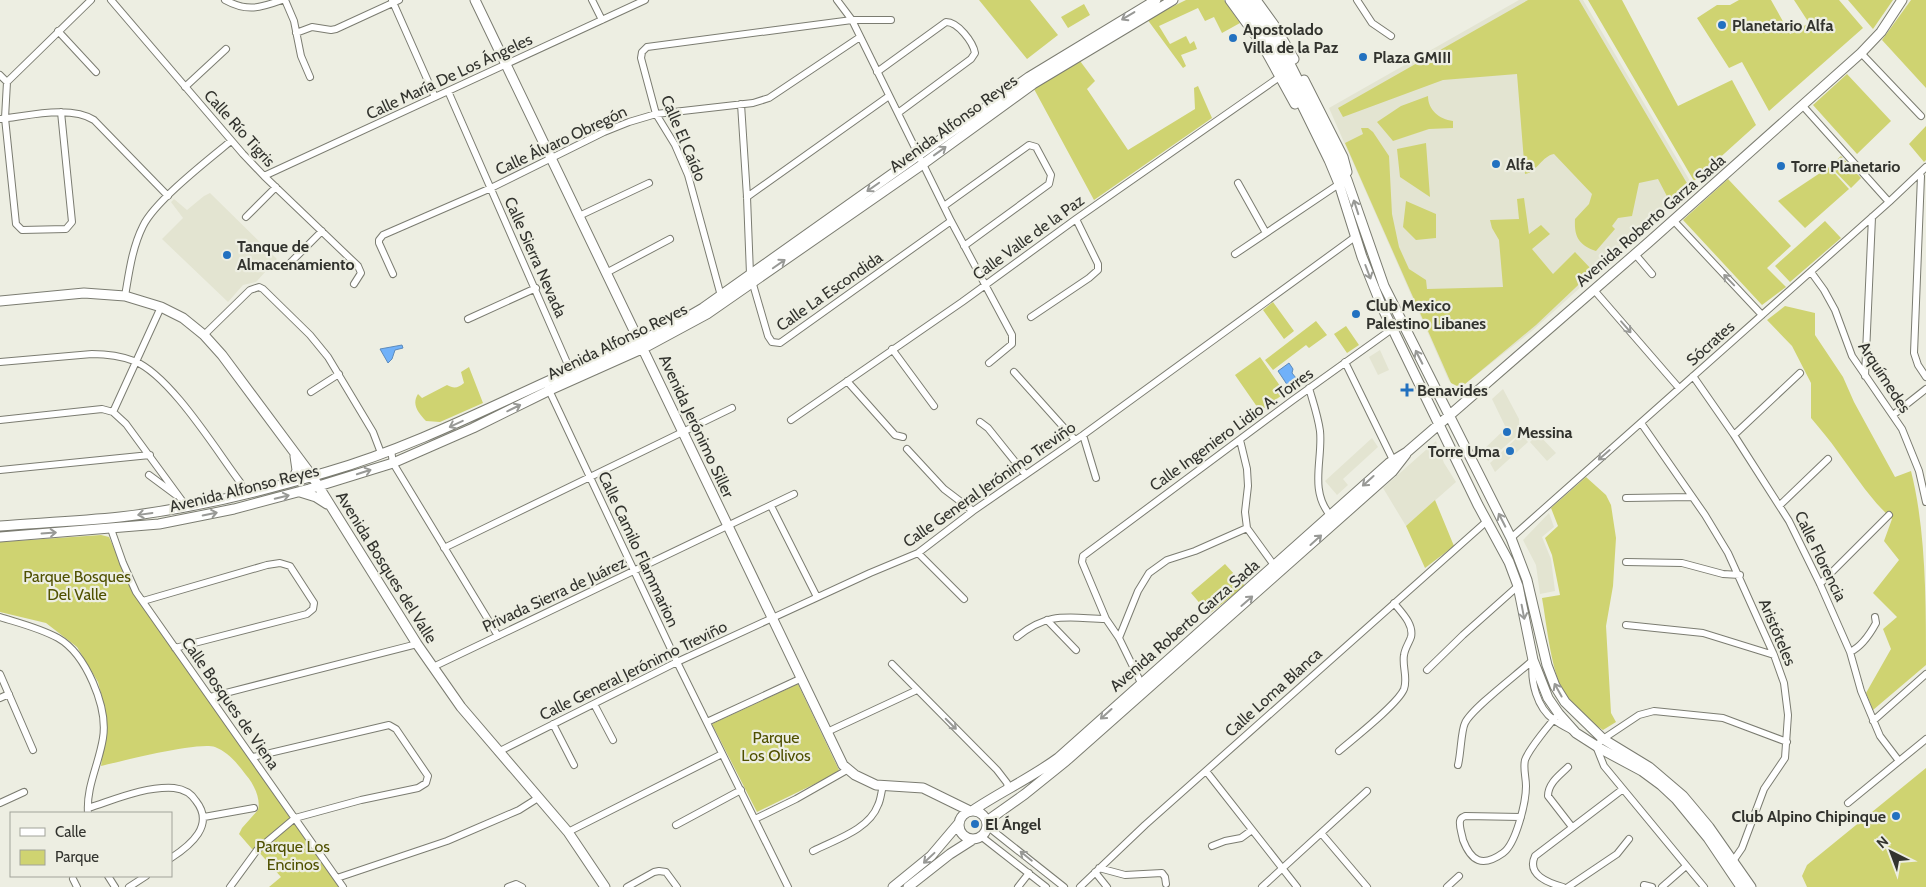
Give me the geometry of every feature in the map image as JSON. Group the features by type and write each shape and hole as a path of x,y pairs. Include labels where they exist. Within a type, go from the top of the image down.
{"street":[{"path":"61,112 73,219 66,229 25,230 18,227 3,118 7,82 91,0"},
{"name":"Calle Río Tigris","path":"111,0 231,141 264,176 358,266 361,274 354,284"},
{"path":"225,0 236,5 253,8 283,0 294,21 301,56 310,77"},
{"name":"Avenida Jerónimo Siller","path":"475,0 642,345 771,618 847,770"},
{"path":"592,0 602,20"},
{"name":"Calle María De Los Ángeles","path":"264,176 645,0"},
{"path":"837,0 852,20 951,221 1013,339 1012,344 989,363"},
{"name":"Avenida Alfonso Reyes","path":"0,526 119,517 184,502 243,494 293,482 423,439 642,345 707,314 752,278 919,154 1029,77 1156,0"},
{"name":"Avenida Alfonso Reyes","path":"642,345 752,278 923,164 1033,84 1173,0"},
{"path":"1230,0 1262,44 1321,156 1340,180"},
{"path":"1239,0 1274,50 1340,180 1355,237 1376,293 1439,425 1504,551 1518,586 1533,660 1540,682 1556,717 1579,735 1601,746 1661,785 1683,806 1751,887"},
{"path":"1247,0 1272,34 1289,62 1384,286 1511,538 1528,580 1543,652 1550,675 1565,702 1590,726 1601,746 1604,766 1704,887"},
{"path":"1235,254 1340,180 1346,167 1343,157 1285,43 1256,0"},
{"path":"1357,0 1372,23 1390,36"},
{"name":"Avenida Roberto Garza Sada","path":"971,811 1048,765 1277,569 1330,515 1439,425 1861,53 1880,32 1902,0"},
{"path":"296,33 312,26 331,30 336,29 394,1 435,97"},
{"path":"852,20 891,20"},
{"name":"Calle El Caído","path":"721,296 688,175 675,145 656,114 641,58 642,52 647,48 852,20"},
{"path":"877,72 946,22 954,24 973,47 975,53 971,59 898,114"},
{"path":"58,31 96,72"},
{"name":"Calle Álvaro Obregón","path":"392,274 379,243 383,235 491,188 604,132 656,114 741,104 769,98 860,37"},
{"path":"185,87 226,49"},
{"path":"1861,53 1921,116"},
{"path":"0,75 7,82"},
{"name":"Calle Valle de la Paz","path":"791,420 1280,76"},
{"name":"Calle Sierra Nevada","path":"448,91 573,375"},
{"path":"747,197 889,96"},
{"name":"Calle La Escondida","path":"741,104 752,278 768,336 772,342 780,343 951,221"},
{"path":"1802,105 1890,202"},
{"path":"3,118 61,112 81,113 94,120 168,196"},
{"path":"125,296 137,239 152,212 231,141"},
{"path":"944,206 1030,144 1036,147 1051,175 1049,184 964,246"},
{"name":"Sócrates","path":"1511,538 1872,217 1922,175 1926,167"},
{"path":"1922,175 1914,353 1918,365 1926,377"},
{"path":"579,216 649,183"},
{"path":"1238,183 1266,232"},
{"path":"246,217 276,187"},
{"path":"1865,377 1872,217"},
{"path":"1031,317 1098,270 1098,264 1076,219"},
{"path":"1673,220 1762,316"},
{"path":"291,262 322,231"},
{"name":"Calle General Jerónimo Treviño","path":"498,752 677,662 817,597 918,553 973,511 1083,435 1355,237"},
{"path":"606,273 670,239"},
{"path":"1635,254 1652,274"},
{"name":"Arquímedes","path":"1811,272 1830,299 1849,351 1893,416 1911,448 1926,502"},
{"path":"204,335 250,290 259,287 264,289 310,334 339,374 373,432 381,453"},
{"path":"468,319 536,288"},
{"path":"1594,290 1679,388"},
{"name":"Avenida Bosques del Valle","path":"0,300 84,293 125,296 161,307 183,318 204,335 222,355 312,476 417,644 461,708 568,832 605,887"},
{"path":"112,412 161,307"},
{"name":"Calle Ingeniero Lidio A. Torres","path":"1106,618 1082,562 1083,556 1309,388 1392,329"},
{"path":"892,348 934,406"},
{"path":"0,362 92,354 105,354 135,361 158,377 177,397 240,482 243,494"},
{"path":"1345,362 1395,462"},
{"path":"1014,372 1075,440"},
{"path":"1734,435 1800,373"},
{"path":"311,392 339,374"},
{"name":"Calle Florencia","path":"1693,376 1780,504 1820,584 1850,652 1861,690 1873,721 1880,736 1899,760"},
{"path":"847,381 895,434 903,437"},
{"name":"Avenida Alfonso Reyes","path":"0,537 159,524 234,509 300,492 393,463 472,428 548,386"},
{"name":"Calle Camilo Flammarion","path":"548,386 677,662 788,887"},
{"path":"1309,388 1320,431 1319,490 1324,506 1330,515"},
{"path":"1893,416 1926,389"},
{"path":"444,548 732,408"},
{"path":"0,420 102,409 112,412 126,424 184,502"},
{"path":"980,422 988,428 1025,474"},
{"name":"Aristóteles","path":"1641,423 1716,532 1740,575 1782,675 1786,696 1787,742 1785,758 1764,790 1742,848 1731,864"},
{"path":"1083,435 1096,478"},
{"path":"1240,440 1247,469 1248,486 1244,512 1247,528 1277,569"},
{"path":"292,449 297,470 293,482"},
{"path":"908,449 944,489 973,511"},
{"path":"391,450 393,463 498,636"},
{"path":"0,470 150,455"},
{"path":"1780,504 1828,459"},
{"name":"Avenida Roberto Garza Sada","path":"987,824 1101,730 1395,462"},
{"path":"149,475 184,502"},
{"path":"300,492 316,497 330,506"},
{"name":"Privada Sierra de Juárez","path":"433,667 794,494"},
{"path":"1626,498 1692,497"},
{"path":"771,506 817,597"},
{"path":"1820,584 1889,515"},
{"name":"Calle Loma Blanca","path":"1080,887 1206,771 1487,521"},
{"path":"1119,638 1138,591 1149,573 1167,560 1247,528"},
{"name":"Calle Bosques de Viena","path":"111,529 136,592 343,887"},
{"path":"918,553 964,599"},
{"path":"1626,562 1682,563 1723,574 1740,575"},
{"path":"143,601 267,565 280,563 290,566 314,603 314,609 306,614 175,648"},
{"path":"1427,670 1463,634 1518,586"},
{"path":"1339,751 1393,703 1404,690 1404,654 1412,630 1408,621 1394,603"},
{"path":"0,617 48,633 65,643 80,659 94,686 104,724 101,749 91,781 88,811 138,793 174,788 191,795 200,806 204,817 201,828 187,848 172,857"},
{"path":"1017,637 1026,630 1047,620 1061,617 1106,618 1119,638 1141,684"},
{"path":"1850,652 1859,646 1872,631 1876,624 1875,617"},
{"path":"1047,620 1076,650"},
{"path":"1626,625 1703,633 1774,655"},
{"path":"210,698 417,644"},
{"path":"1458,765 1465,722 1533,660"},
{"path":"892,664 997,770 1008,788"},
{"path":"0,674 34,750"},
{"path":"1873,721 1926,674"},
{"path":"707,722 802,678"},
{"path":"827,732 917,690"},
{"path":"0,698 9,694"},
{"path":"594,704 612,740"},
{"path":"1601,746 1639,715 1654,711 1722,718 1787,742"},
{"path":"1521,817 1462,817 1460,821 1461,832 1470,855 1481,862 1503,853 1507,848 1521,817 1526,797 1524,769 1526,757 1556,717"},
{"path":"553,724 574,765"},
{"path":"230,887 257,850 295,818 361,800 418,788 426,783 428,776 396,729 386,725 253,757"},
{"path":"1579,735 1590,726"},
{"path":"1049,774 1055,765 1068,754 1070,747 1078,744 1094,731 1101,730"},
{"path":"1848,803 1926,739"},
{"path":"568,832 722,754"},
{"path":"1568,767 1553,781 1548,789 1548,796 1572,827"},
{"path":"755,819 847,770 864,780 883,786 923,788 946,800 983,815 987,824 1064,887"},
{"path":"1206,771 1297,887"},
{"path":"1008,806 1017,783"},
{"path":"813,851 846,835 869,819 878,805 883,786"},
{"path":"1564,887 1540,878 1535,871 1533,862 1537,853 1623,788"},
{"path":"676,825 741,790"},
{"path":"1262,887 1367,791"},
{"path":"0,803 24,792"},
{"path":"337,878 447,841 519,810 538,798"},
{"path":"946,800 960,820 959,828 963,836 972,840"},
{"path":"204,817 254,808"},
{"path":"893,887 931,856 960,820 971,811"},
{"path":"982,837 987,824"},
{"path":"1212,846 1240,838 1252,830"},
{"path":"1321,833 1367,887"},
{"path":"908,887 950,854 972,840 982,837"},
{"path":"982,837 1046,887"},
{"path":"1568,887 1616,854 1629,839"},
{"path":"1731,864 1741,887"},
{"path":"1662,887 1686,866"},
{"path":"627,887 654,872 662,870 668,874 676,887"},
{"path":"1097,870 1125,875 1162,873 1166,884"},
{"path":"1097,870 1107,887"},
{"path":"1018,887 1029,873"},
{"path":"1446,887 1459,876"},
{"path":"129,887 144,877"},
{"path":"73,879 77,887"},
{"path":"508,887 516,884 522,887"},
{"path":"1644,884 1652,887"}],"shaded area":[{"path":"1519,0 1583,0 1693,186 1532,331 1465,384 1457,386 1449,381 1329,108"},
{"path":"210,193 277,259 256,282 243,285 228,302 162,239 183,218 171,202 174,199 187,210"},
{"path":"1380,350 1389,370 1378,375 1369,357"},
{"path":"1503,389 1519,419 1519,434 1488,461 1483,450 1506,428 1492,399"},
{"path":"1521,434 1528,442 1495,472 1490,463"},
{"path":"1538,434 1556,453 1547,461 1530,442"},
{"path":"1372,438 1378,447 1343,479 1348,485 1337,495 1325,481"},
{"path":"1436,441 1444,463 1456,482 1406,526 1383,488"},
{"path":"1549,513 1554,527 1542,537 1551,559 1555,591 1540,594 1536,565 1523,540"}],"green space":[{"path":"979,0 1030,0 1058,35 1027,59"},
{"path":"1186,0 1224,0 1240,23 1222,33 1214,17 1205,21 1198,8 1159,26 1170,44 1186,36 1190,44 1194,41 1197,49 1181,55 1186,66 1183,68 1147,19"},
{"path":"1528,0 1579,0 1688,185 1670,202 1658,179 1639,183 1632,216 1618,218 1612,226 1615,229 1596,251 1585,246 1579,240 1575,231 1575,219 1589,204 1592,194 1554,154 1525,174 1517,74 1443,80 1343,117 1338,108"},
{"path":"1588,0 1622,0 1678,106 1732,80 1756,125 1694,181"},
{"path":"1739,0 1771,0 1790,34 1809,23 1794,0 1839,0 1863,28 1769,111 1742,62 1729,68 1697,18 1717,5 1730,5"},
{"path":"1848,0 1893,0 1873,29"},
{"path":"1911,0 1926,0 1926,88 1882,40"},
{"path":"1084,4 1090,15 1068,28 1061,17"},
{"path":"1080,61 1095,81 1087,89 1128,150 1195,109 1194,88 1198,86 1212,118 1094,200 1034,89"},
{"path":"1847,74 1891,121 1857,154 1813,105"},
{"path":"1428,96 1432,110 1439,116 1453,121 1453,128 1429,129 1393,141 1377,122 1401,106"},
{"path":"1926,126 1926,160 1924,162 1909,144"},
{"path":"1361,128 1368,128 1373,132 1389,156 1392,214 1399,247 1409,269 1426,280 1427,289 1503,287 1499,240 1490,220 1519,219 1517,199 1524,198 1529,234 1541,225 1550,234 1532,249 1553,274 1575,252 1593,271 1536,325 1465,384 1457,386 1451,383 1345,143 1363,134"},
{"path":"1426,143 1430,197 1400,177 1397,149"},
{"path":"1841,156 1861,178 1851,188 1830,166"},
{"path":"1829,167 1849,189 1805,228 1778,201"},
{"path":"1728,179 1791,246 1767,268 1786,287 1762,305 1683,220"},
{"path":"1406,201 1436,214 1436,238 1416,240 1403,227"},
{"path":"1825,221 1841,238 1790,282 1775,266"},
{"path":"1273,302 1294,331 1284,339 1263,310"},
{"path":"1785,306 1815,313 1815,335 1843,377 1854,402 1895,477 1911,471 1920,517 1924,566 1926,665 1873,710 1866,693 1891,649 1883,629 1897,617 1873,593 1899,560 1884,541 1892,519 1870,495 1811,418 1811,383 1792,346 1767,320"},
{"path":"1316,321 1327,335 1309,348 1306,345 1273,370 1265,360"},
{"path":"1346,326 1359,345 1347,353 1334,334"},
{"path":"1260,357 1285,393 1260,411 1235,375"},
{"path":"469,367 483,403 440,422 426,421 419,412 415,402 418,394 422,398 447,385 460,386 464,383 461,372"},
{"path":"1586,477 1606,495 1611,505 1616,538 1613,586 1606,626 1611,713 1616,722 1603,730 1578,712 1569,702 1561,687 1550,649 1542,598 1560,595 1552,555 1545,538 1558,526 1551,508"},
{"path":"1435,500 1454,546 1425,568 1406,526"},
{"name":"Parque Bosques Del Valle","path":"101,535 109,537 132,588 290,815 290,818 256,849 252,849 239,834 258,810 258,796 252,783 232,759 220,749 207,746 160,752 101,766 106,732 104,705 98,682 77,647 46,623 0,612 0,542"},
{"path":"1225,564 1245,586 1209,614 1191,593"},
{"name":"Parque Los Olivos","path":"798,684 839,770 831,776 757,812 712,724"},
{"name":"Club Alpino Chipinque","path":"1926,768 1926,887 1807,887 1802,876 1807,865"},
{"name":"Parque Los Encinos","path":"295,818 346,887 269,887 281,877 257,850"}],"water":[{"path":"402,345 403,348 395,350 392,359 388,363 380,349"},
{"path":"1289,363 1293,369 1292,373 1300,383 1290,389 1278,371"}],"place":[{"name":"Planetario Alfa","path":"1722,25"},
{"name":"Apostolado Villa de la Paz","path":"1233,38"},
{"name":"Plaza GMIII","path":"1363,57"},
{"name":"Alfa","path":"1496,164"},
{"name":"Torre Planetario","path":"1781,166"},
{"name":"Tanque de Almacenamiento","path":"227,255"},
{"name":"Club Mexico Palestino Libanes","path":"1356,314"},
{"name":"Benavides","path":"1407,390"},
{"name":"Messina","path":"1507,432"},
{"name":"Torre Uma","path":"1510,451"},
{"name":"Club Alpino Chipinque","path":"1896,816"},
{"name":"El Ángel","path":"975,824"}]}
